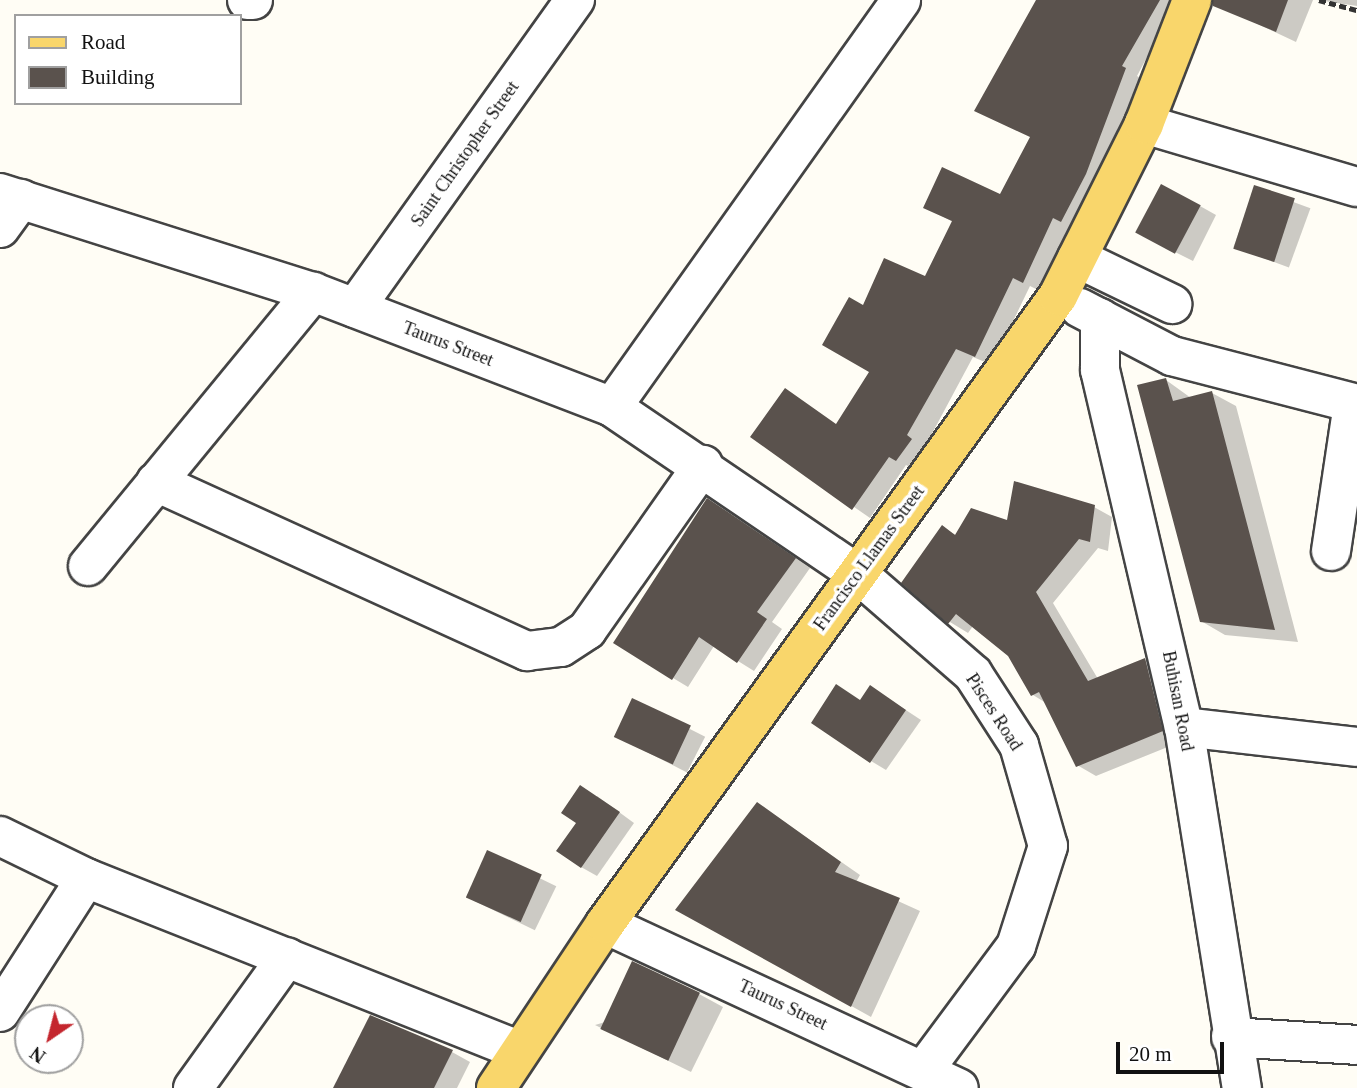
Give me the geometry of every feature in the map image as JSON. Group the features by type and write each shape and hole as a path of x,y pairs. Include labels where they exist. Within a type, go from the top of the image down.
{"main road":[{"name":"Francisco Llamas Street","path":"496,1088 518,1050 605,924 1058,296 1144,124 1192,0"}],"street":[{"path":"247,0 253,0"},
{"name":"Saint Christopher Street","path":"355,308 575,0"},
{"path":"612,407 901,0"},
{"path":"1144,124 1357,187"},
{"name":"Taurus Street","path":"7,207 313,292 612,407 703,465 858,574"},
{"path":"1077,258 1172,304"},
{"path":"88,566 313,292"},
{"path":"1058,296 1172,356 1355,404 1331,551"},
{"name":"Buhisan Road","path":"1100,318 1105,399 1184,727 1215,902 1231,1037 1242,1088"},
{"path":"156,482 527,650 561,647 587,630 703,465"},
{"name":"Pisces Road","path":"858,574 972,674 1019,745 1048,846 1016,946 924,1070"},
{"path":"1184,727 1357,747"},
{"path":"0,836 86,878 518,1050"},
{"path":"0,1012 86,878"},
{"name":"Taurus Street","path":"605,924 960,1088"},
{"path":"193,1088 287,957"},
{"path":"1231,1037 1357,1045"}],"path":[{"path":"1319,0 1357,9"}],"building":[{"path":"1036,0 1160,0 1122,66 1126,68 1086,174 1061,222 1053,218 1023,283 1013,278 975,357 956,349 907,435 912,439 896,461 889,457 852,510 750,437 785,388 836,424 869,372 822,345 849,297 863,305 884,258 925,276 952,221 923,208 942,167 1000,194 1030,137 974,111"},
{"path":"1213,0 1288,0 1276,32 1213,6"},
{"path":"1161,184 1201,205 1175,254 1135,233"},
{"path":"1254,185 1295,198 1274,262 1233,249"},
{"path":"1166,378 1173,401 1212,391 1275,630 1200,622 1137,385"},
{"path":"1014,481 1095,505 1090,542 1079,539 1036,592 1088,681 1145,658 1163,731 1076,767 1039,692 1031,696 1008,656 956,614 948,624 901,583 942,525 955,535 971,508 1007,520"},
{"path":"707,498 796,558 757,612 767,619 737,663 699,637 672,680 613,643"},
{"path":"836,684 860,700 870,685 906,710 870,763 811,723"},
{"path":"632,698 691,725 673,764 614,737"},
{"path":"580,785 620,812 581,868 556,851 576,823 561,813"},
{"path":"757,802 841,862 835,872 900,898 851,1007 675,910"},
{"path":"487,850 542,874 521,922 466,898"},
{"path":"632,961 700,993 668,1061 600,1029"},
{"path":"370,1015 453,1050 434,1088 333,1088"}]}
